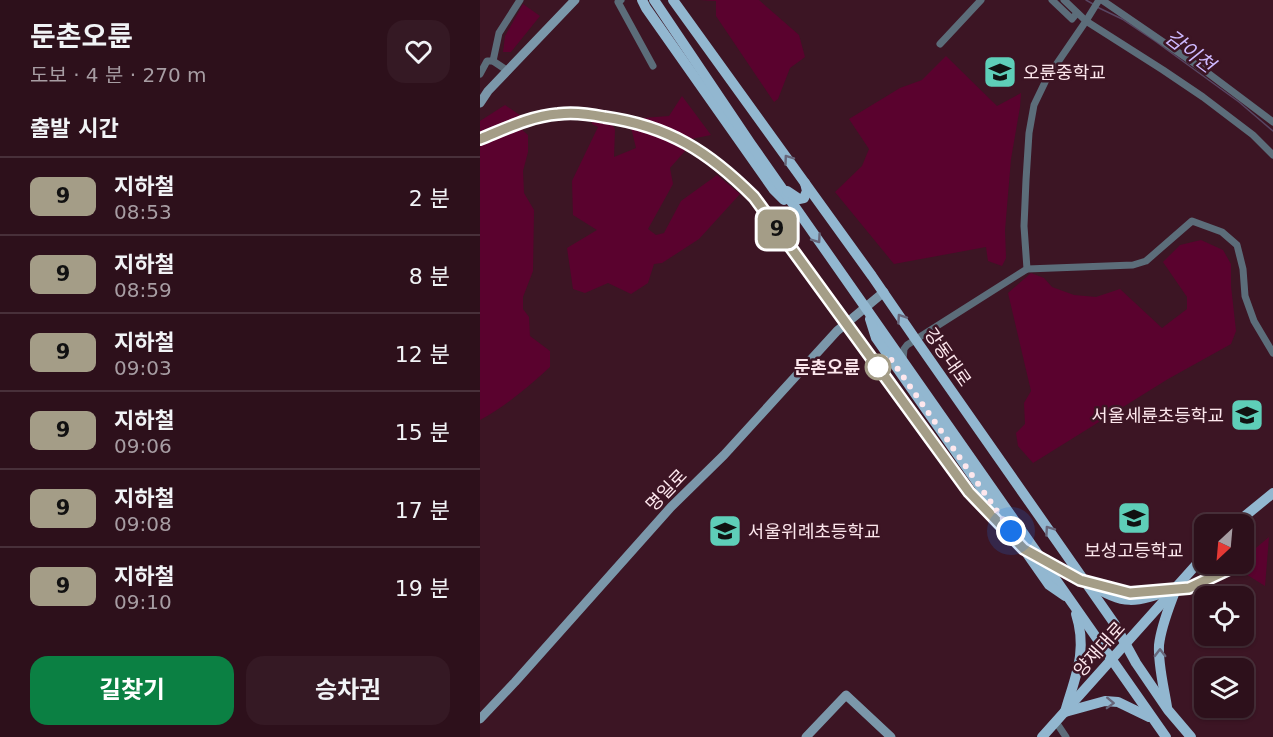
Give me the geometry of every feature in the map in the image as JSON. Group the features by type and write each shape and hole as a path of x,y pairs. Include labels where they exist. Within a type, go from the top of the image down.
{"main road":[{"path":"480,104 488,91 575,0"},
{"path":"642,0 774,190 804,219"},
{"path":"648,0 664,15"},
{"path":"654,0 781,188 866,306 1166,737"},
{"name":"강동대로","path":"673,0 884,292 1114,623 1136,663 1168,710 1191,737"},
{"path":"781,188 799,199 804,198 807,191 804,182"},
{"name":"명일로","path":"480,719 671,507 729,450 837,331 884,292"},
{"path":"866,306 876,338 882,347 1049,585 1070,599 1082,631 1078,671 1065,712"},
{"path":"1247,514 1273,493"},
{"name":"양재대로","path":"1041,737 1194,567"},
{"path":"1082,578 1105,593 1121,599 1147,598 1176,588"},
{"path":"1168,710 1159,662 1160,643 1176,588"},
{"path":"806,737 846,695 891,737"},
{"path":"1065,712 1098,703 1118,702 1153,719"}],"street":[{"path":"493,61 499,33 520,0"},
{"path":"621,0 618,2 652,66"},
{"path":"940,44 981,0"},
{"path":"1052,0 1072,19 1077,13"},
{"path":"1064,0 1077,13 1088,18 1203,97 1253,135 1273,154"},
{"path":"1027,269 1024,226 1025,191 1029,133 1034,105 1047,78 1101,0 1204,70 1273,122"},
{"path":"480,74 487,62 493,61 508,71"},
{"path":"903,360 904,349 907,345 1027,269 1133,265 1146,261 1192,221 1222,232 1237,245 1243,269 1245,296 1254,321 1273,353"},
{"path":"1056,722 1066,737"}],"shaded area":[{"path":"700,0 759,0 799,35 805,57 790,68 778,99 774,102 716,16 716,1"},
{"path":"523,4 540,16 511,52 503,52 505,36"},
{"path":"946,56 997,106 1021,93 1011,159 1005,230 1006,258 1002,266 988,261 986,247 894,264 835,192 862,166 869,149 849,119 900,88 922,80"},
{"path":"682,96 711,135 691,139 685,151 670,168 673,184 648,229 656,235 664,233 681,201 717,175 740,194 699,239 662,263 654,264 648,283 631,294 608,283 585,293 573,289 567,248 597,230 573,215 572,181 598,127 592,124 590,109 601,109 615,129 614,157 636,148 629,119 669,116"},
{"path":"505,105 524,118 521,129 528,135 528,152 523,171 524,193 534,210 533,271 523,297 523,309 529,317 530,336 550,351 550,367 508,403 480,420 480,121"},
{"path":"1201,240 1223,250 1231,264 1236,331 1231,344 1168,379 1033,463 1018,446 1016,433 1025,424 1024,403 1031,391 1008,293 1031,273 1044,278 1052,287 1074,295 1096,297 1120,289 1162,328 1187,309 1187,297 1163,262 1180,245"},
{"path":"1269,537 1265,586 1246,574 1254,574 1254,550"}],"waterway":[{"name":"감이천","path":"1086,0 1093,4"},
{"name":"감이천","path":"1097,7 1122,19 1155,41 1239,102 1273,131"}],"metro line":[{"name":"9","path":"480,139 510,126 544,116 593,115 646,125 677,138 706,155 754,197 969,492 1024,549 1080,580 1130,593 1189,588 1219,574"}],"place":[{"name":"오륜중학교","path":"1000,72"},
{"name":"둔촌오륜","path":"878,367"},
{"name":"서울세륜초등학교","path":"1247,415"},
{"name":"보성고등학교","path":"1134,518"},
{"name":"서울위례초등학교","path":"725,531"}],"route":[{"path":"878,367 888,355 1011,531"}]}
